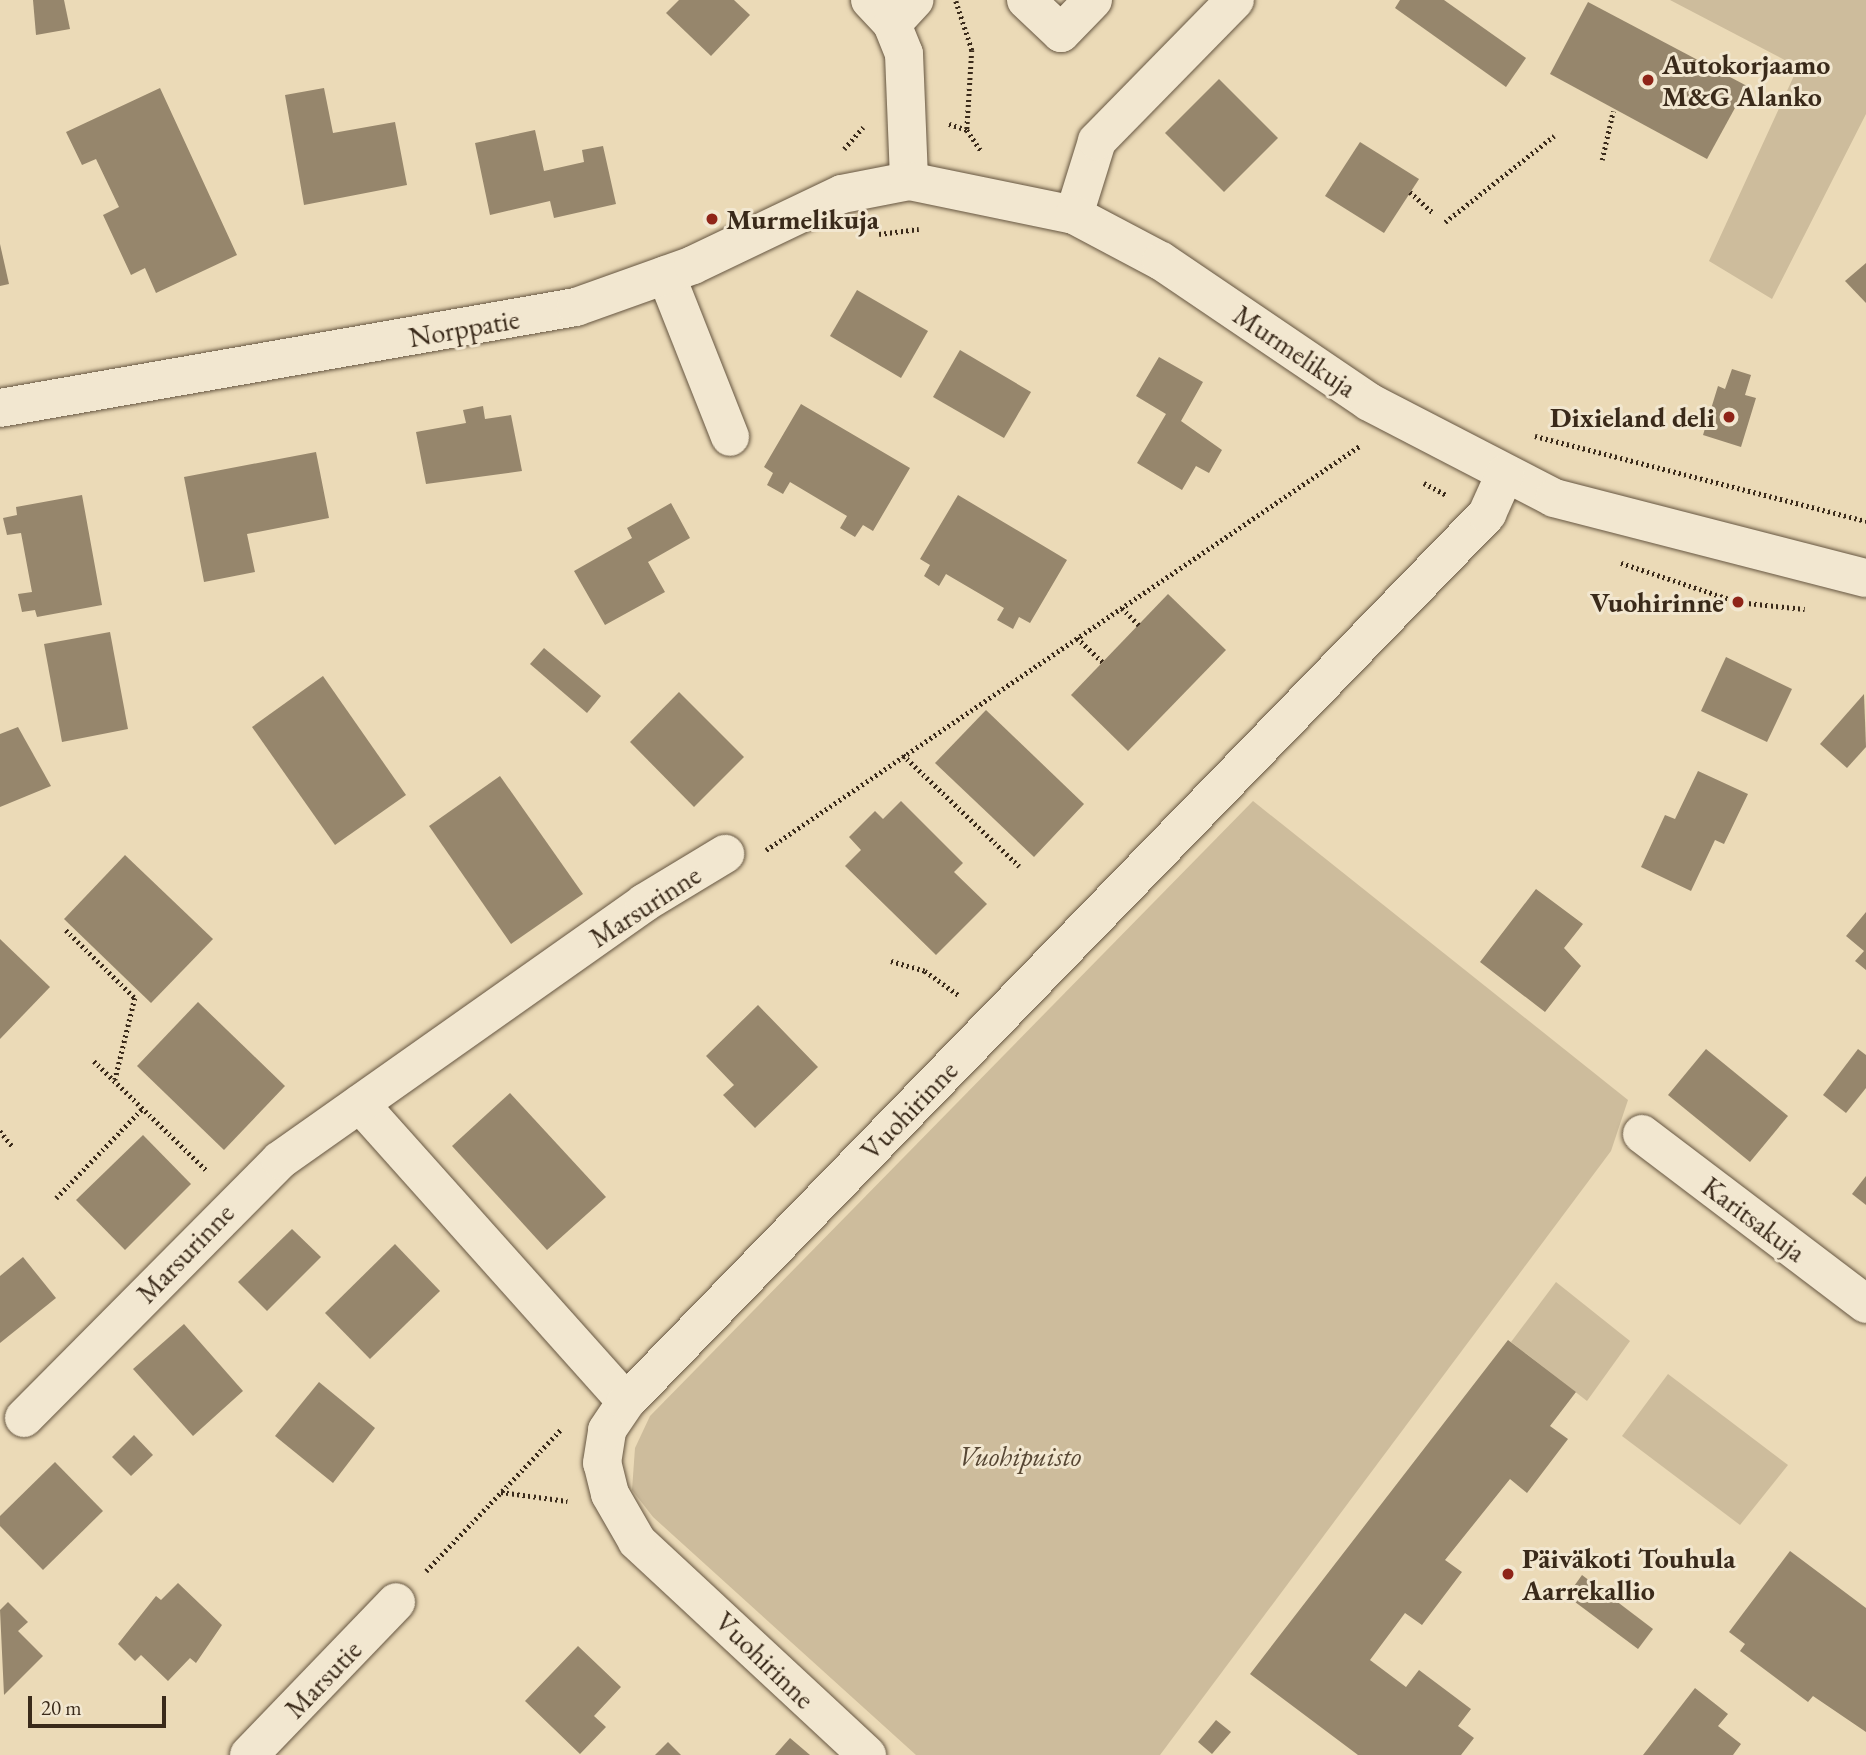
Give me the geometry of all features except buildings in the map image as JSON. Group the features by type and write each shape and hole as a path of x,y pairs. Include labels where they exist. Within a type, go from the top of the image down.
{"street":[{"path":"1026,0 1061,33 1093,0"},
{"path":"1074,215 1097,141 1235,0"},
{"path":"892,8 904,54 909,118 909,181"},
{"name":"Murmelikuja","path":"909,181 1074,215 1161,261 1369,402 1554,498 1634,523 1866,578"},
{"name":"Norppatie","path":"0,408 576,307 666,275 842,194 909,181"},
{"path":"666,275 730,438"},
{"name":"Vuohirinne","path":"867,1755 637,1541 622,1515 602,1463 617,1391 1486,514 1505,474"},
{"name":"Marsurinne","path":"24,1418 236,1199 360,1104 644,903 725,854"},
{"path":"360,1104 617,1391"},
{"name":"Karitsakuja","path":"1642,1134 1866,1304"},
{"name":"Marsutie","path":"249,1755 396,1602"}],"path":[{"path":"954,0 972,50 967,130 981,152 992,155"},
{"path":"1602,160 1613,111"},
{"path":"837,157 867,122 909,118 967,130"},
{"path":"1445,222 1553,136"},
{"path":"1410,192 1433,213"},
{"path":"1527,434 1866,521"},
{"path":"764,853 903,755 1361,444"},
{"path":"1122,608 1139,625"},
{"path":"1077,638 1103,662"},
{"path":"903,755 1019,866"},
{"path":"66,930 135,998 114,1081"},
{"path":"891,961 925,971 972,1004"},
{"path":"94,1061 236,1199"},
{"path":"56,1198 143,1108"},
{"path":"0,1131 13,1147"},
{"path":"396,1602 501,1492 617,1391"},
{"path":"501,1492 622,1515"}],"green space":[{"path":"1670,0 1866,0 1866,114 1772,299 1709,261 1798,67"},
{"name":"Vuohipuisto","path":"1253,801 1628,1100 1611,1151 1160,1755 916,1755 653,1517 632,1490 635,1448 650,1416"},
{"path":"1556,1282 1630,1341 1587,1401 1511,1342"},
{"path":"1668,1374 1788,1465 1740,1525 1622,1436"}],"place":[{"name":"Autokorjaamo M&G Alanko","path":"1648,80"},
{"name":"Murmelikuja","path":"712,219"},
{"name":"Dixieland deli","path":"1729,417"},
{"name":"Vuohirinne","path":"1738,602"},
{"name":"Päiväkoti Touhula Aarrekallio","path":"1508,1574"}]}
